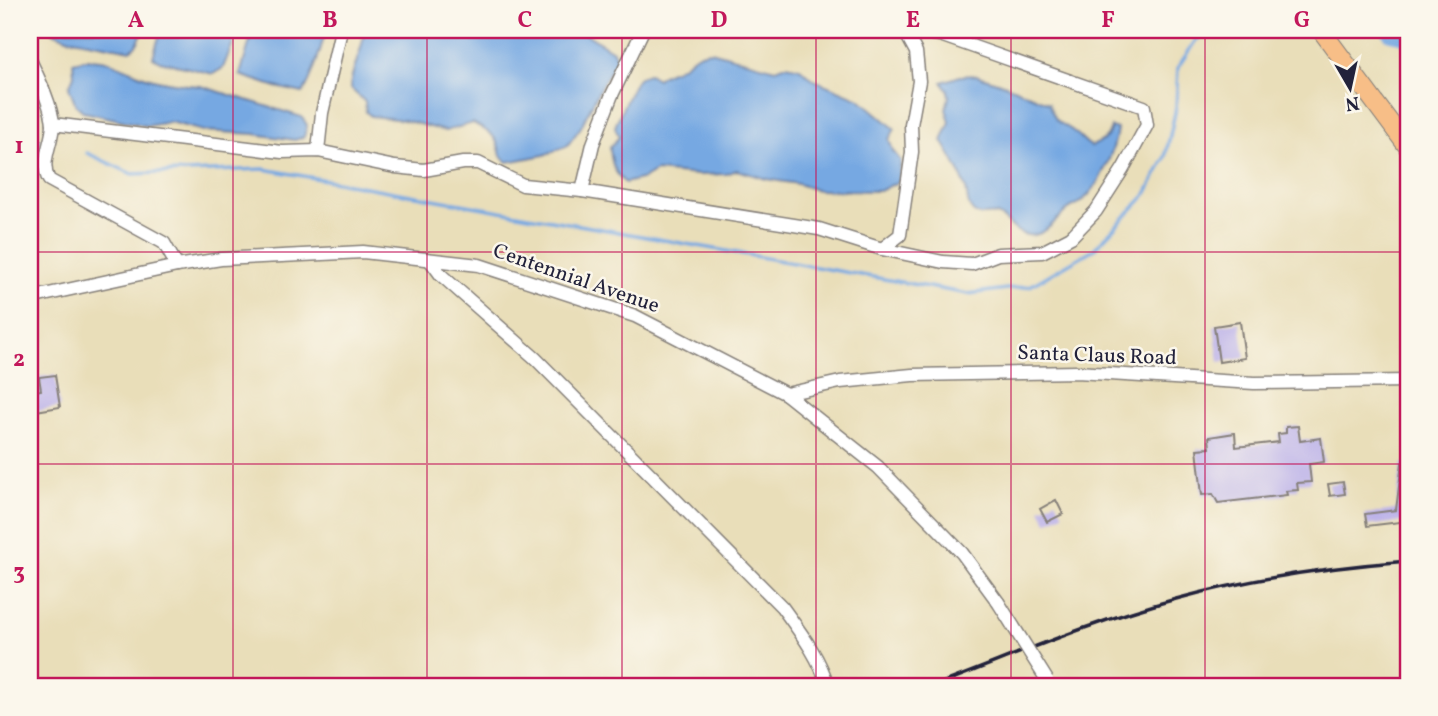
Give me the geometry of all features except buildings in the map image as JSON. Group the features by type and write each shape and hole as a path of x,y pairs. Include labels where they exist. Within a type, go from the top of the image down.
{"highway":[{"path":"1321,30 1408,147"}],"street":[{"path":"318,151 322,113 341,30"},
{"path":"582,191 593,144 611,97 643,30"},
{"path":"881,249 900,235 912,152 911,125 919,81 916,52 904,30"},
{"path":"53,124 282,152 318,151 359,161 414,169 478,163 523,185 582,191 820,229 881,249 943,262 972,264 998,254 1042,252 1071,237 1096,211 1123,169 1146,125 1144,107 940,35 910,30"},
{"path":"30,60 53,124 46,161 46,175 49,180 164,243 177,266"},
{"name":"Centennial Avenue","path":"30,298 221,259 363,252 479,265 635,316 786,394 878,467 962,553 998,601 1048,683"},
{"path":"430,260 441,275 535,358 774,599 808,642 828,686"},
{"name":"Santa Claus Road","path":"786,394 840,382 912,375 1077,372 1254,383 1408,381"}],"water":[{"path":"48,30 144,30 131,50 67,38"},
{"path":"161,30 238,30 223,68 213,74 153,57"},
{"path":"253,30 326,30 314,70 303,93 240,75"},
{"path":"364,30 580,30 613,51 617,60 581,127 567,146 544,155 508,162 501,156 492,135 473,123 445,131 404,120 371,116 366,112 365,102 350,88"},
{"path":"711,51 775,69 787,65 800,68 814,80 860,99 895,129 889,139 893,151 901,161 899,181 880,191 817,190 737,170 726,174 698,175 656,171 644,178 625,183 614,167 610,147 619,137 615,127 636,80 649,74 657,79 698,54"},
{"path":"86,59 112,62 158,80 201,86 302,117 307,125 304,137 295,140 203,131 170,122 147,126 84,112 76,105 69,87 74,75 73,62"},
{"path":"976,75 1049,103 1057,121 1091,146 1104,140 1111,127 1117,129 1110,158 1094,187 1082,201 1068,209 1039,234 1023,234 997,215 975,213 969,205 960,173 942,141 950,122 946,109 948,90 942,82 960,76"}],"waterway":[{"path":"87,153 132,174 264,169 968,294 1030,286 1094,249 1145,196 1165,158 1176,108 1178,67 1196,40 1214,30"},
{"path":"1393,30 1408,33"},
{"path":"30,135 40,141"}],"railway":[{"path":"934,686 1084,628 1176,599 1291,574 1408,561"}]}
